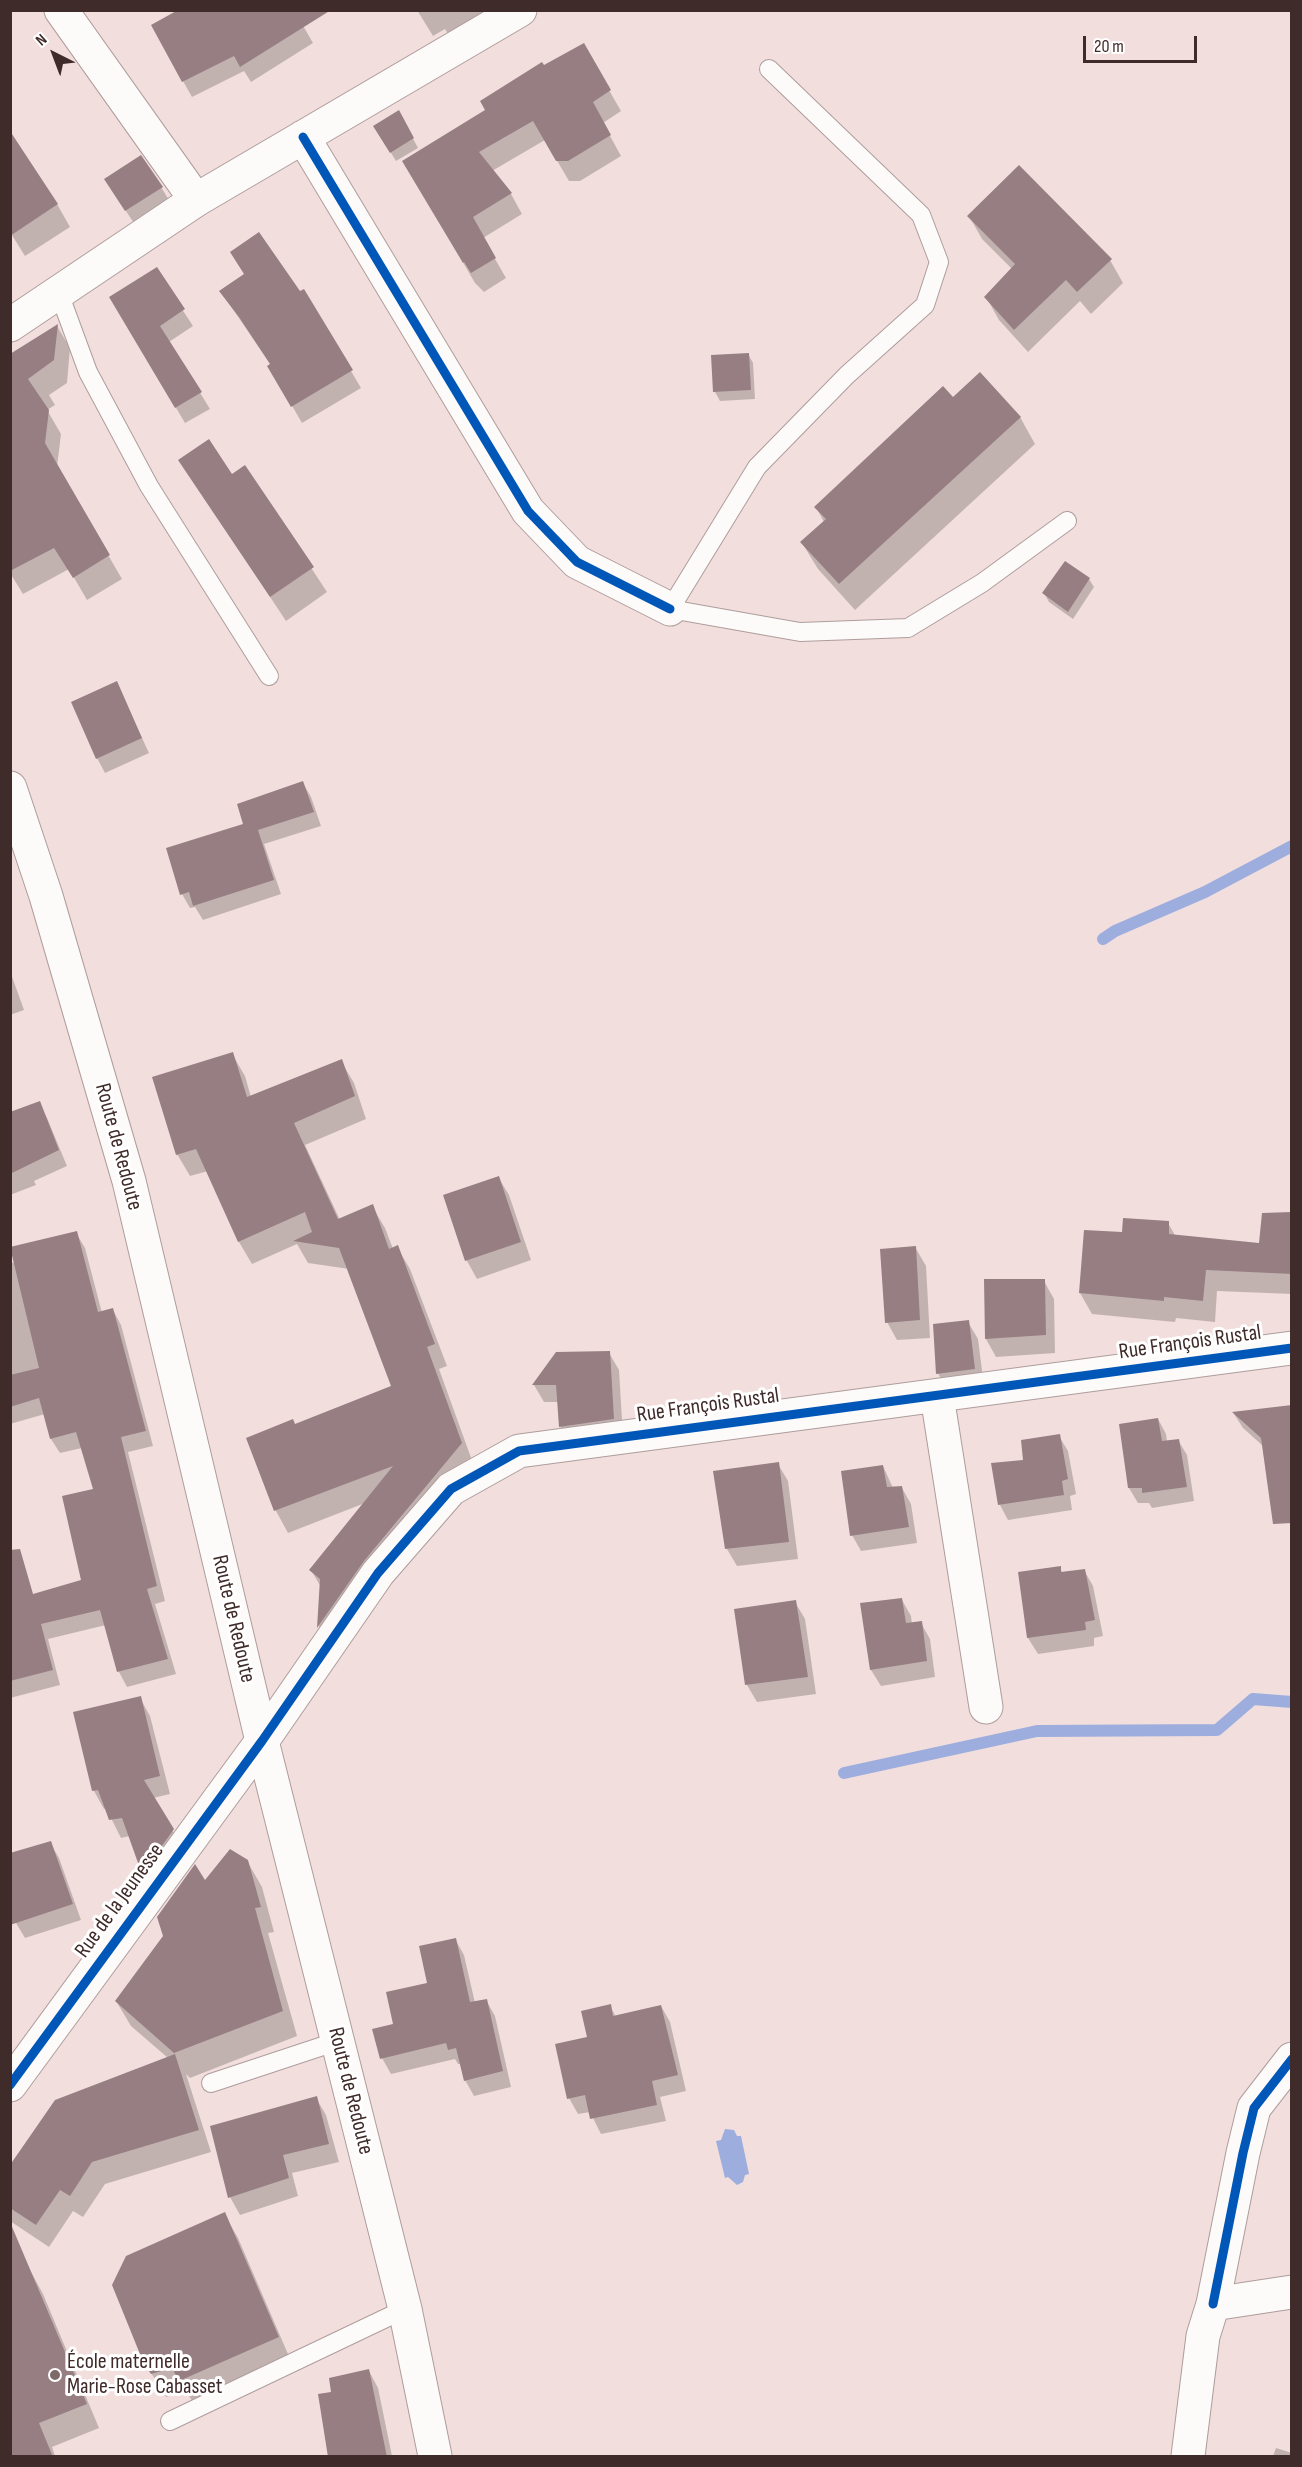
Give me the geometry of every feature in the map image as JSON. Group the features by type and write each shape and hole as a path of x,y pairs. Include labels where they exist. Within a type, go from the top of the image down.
{"street":[{"path":"62,10 196,200"},
{"path":"10,325 196,200 520,10"},
{"path":"303,137 528,511 577,562 670,609"},
{"name":"Route de Redoute","path":"10,788 46,896 129,1181 262,1741 405,2309 435,2457"},
{"name":"Rue François Rustal","path":"262,1741 378,1573 444,1498 452,1489 519,1451 1292,1348"},
{"path":"937,1396 986,1707"},
{"name":"Rue de la Jeunesse","path":"12,2073 262,1741"},
{"path":"1188,2457 1203,2336 1213,2304 1254,2108 1292,2059"},
{"path":"1213,2304 1292,2292"}],"lane":[{"path":"769,69 921,215 939,262 925,305 847,375 757,467 670,609 800,632 908,628 982,583 1066,521"},
{"path":"59,293 88,372 149,486 269,676"},
{"path":"211,2083 338,2041"},
{"path":"170,2421 405,2309"}],"water":[{"path":"725,2129 734,2130 737,2136 741,2136 749,2174 745,2175 743,2182 737,2185 728,2177 725,2178 716,2141 721,2140"}],"building":[{"path":"178,10 331,10 240,67 234,56 182,82 151,25"},
{"path":"584,43 611,90 593,102 611,135 568,161 556,161 533,121 479,152 512,193 473,217 496,258 471,273 402,161 485,110 480,101 542,62 544,65"},
{"path":"399,110 414,138 390,153 373,126"},
{"path":"10,131 58,204 10,236"},
{"path":"141,155 163,187 125,211 104,179"},
{"path":"1019,165 1112,259 1077,292 1066,280 1014,330 984,297 1015,264 967,216"},
{"path":"259,232 300,291 304,289 353,370 291,407 267,366 270,364 219,291 244,274 230,252"},
{"path":"157,267 185,309 160,326 202,392 175,408 109,297"},
{"path":"58,324 54,360 28,379 49,410 45,443 110,555 73,578 54,548 10,571 10,354"},
{"path":"749,353 751,390 713,392 711,355"},
{"path":"980,372 1021,417 839,584 800,542 826,519 814,507 943,386 953,397"},
{"path":"209,439 232,474 245,465 314,567 270,597 178,460"},
{"path":"1065,561 1090,578 1068,612 1042,593"},
{"path":"117,681 142,738 96,759 71,702"},
{"path":"303,781 314,812 258,830 274,880 193,906 189,892 180,895 166,848 243,824 237,804"},
{"path":"233,1052 247,1097 342,1059 355,1096 294,1123 338,1219 373,1204 389,1249 398,1245 435,1344 427,1347 462,1443 364,1561 317,1628 320,1579 309,1570 393,1466 274,1511 246,1438 293,1419 295,1424 391,1386 339,1248 293,1241 312,1232 305,1212 238,1242 196,1149 176,1155 152,1077"},
{"path":"40,1101 59,1150 10,1174 10,1112"},
{"path":"499,1176 521,1242 465,1261 443,1195"},
{"path":"1292,1212 1292,1274 1206,1270 1203,1301 1164,1297 1164,1301 1079,1293 1084,1230 1122,1232 1123,1218 1169,1221 1169,1234 1259,1243 1262,1213"},
{"path":"77,1231 98,1312 113,1308 146,1431 121,1437 157,1586 147,1589 168,1659 117,1672 100,1610 41,1624 53,1670 10,1681 10,1550 20,1549 33,1594 81,1580 62,1496 93,1489 76,1432 50,1439 39,1398 10,1407 10,1375 39,1368 10,1247"},
{"path":"916,1246 920,1320 885,1323 880,1249"},
{"path":"984,1279 1045,1279 1046,1335 985,1339"},
{"path":"969,1320 975,1369 936,1374 933,1324"},
{"path":"610,1351 614,1419 559,1427 556,1385 532,1385 556,1352"},
{"path":"1292,1405 1292,1523 1273,1524 1261,1438 1232,1412"},
{"path":"1158,1418 1162,1441 1179,1439 1187,1487 1142,1493 1142,1488 1128,1488 1119,1424"},
{"path":"1060,1434 1068,1479 1062,1481 1064,1495 998,1505 991,1463 1023,1460 1021,1440"},
{"path":"779,1462 789,1542 725,1549 713,1471"},
{"path":"883,1465 887,1487 902,1486 909,1527 850,1536 841,1471"},
{"path":"1061,1566 1061,1572 1085,1569 1095,1620 1085,1622 1086,1630 1027,1638 1018,1572"},
{"path":"902,1598 906,1623 922,1621 927,1661 870,1670 860,1603"},
{"path":"796,1600 808,1677 745,1685 734,1609"},
{"path":"141,1696 160,1776 144,1780 174,1829 142,1874 122,1818 109,1820 98,1790 92,1791 73,1712"},
{"path":"51,1841 73,1904 10,1925 10,1853"},
{"path":"230,1849 248,1860 261,1907 255,1908 283,2011 174,2053 115,2001 163,1936 157,1917 195,1864 205,1880"},
{"path":"456,1938 470,2002 487,1999 503,2071 464,2081 456,2048 448,2050 446,2043 380,2059 372,2029 393,2024 386,1992 427,1983 419,1946"},
{"path":"611,2004 613,2016 661,2005 678,2075 652,2081 657,2105 590,2119 585,2095 567,2099 555,2044 587,2037 581,2011"},
{"path":"175,2054 199,2130 92,2162 70,2196 60,2190 36,2225 10,2208 10,2165 55,2100"},
{"path":"317,2096 329,2144 283,2155 289,2178 228,2198 210,2126"},
{"path":"225,2212 279,2337 179,2381 172,2368 151,2374 144,2364 112,2285 126,2256"},
{"path":"10,2222 87,2404 39,2423 53,2457 10,2457"},
{"path":"369,2369 387,2457 328,2457 318,2394 331,2392 329,2378"}],"waterway":[{"path":"1103,939 1115,931 1205,892 1292,846"},
{"path":"844,1773 1037,1731 1217,1730 1253,1699 1292,1702"}],"cycle path":[{"path":"303,137 528,511 577,562 670,609"},
{"path":"10,2085 262,1741 378,1573 451,1489 519,1451 1292,1348"},
{"path":"1213,2304 1254,2108 1292,2059"}],"place":[{"name":"École maternelle Marie-Rose Cabasset","path":"55,2375"}]}
